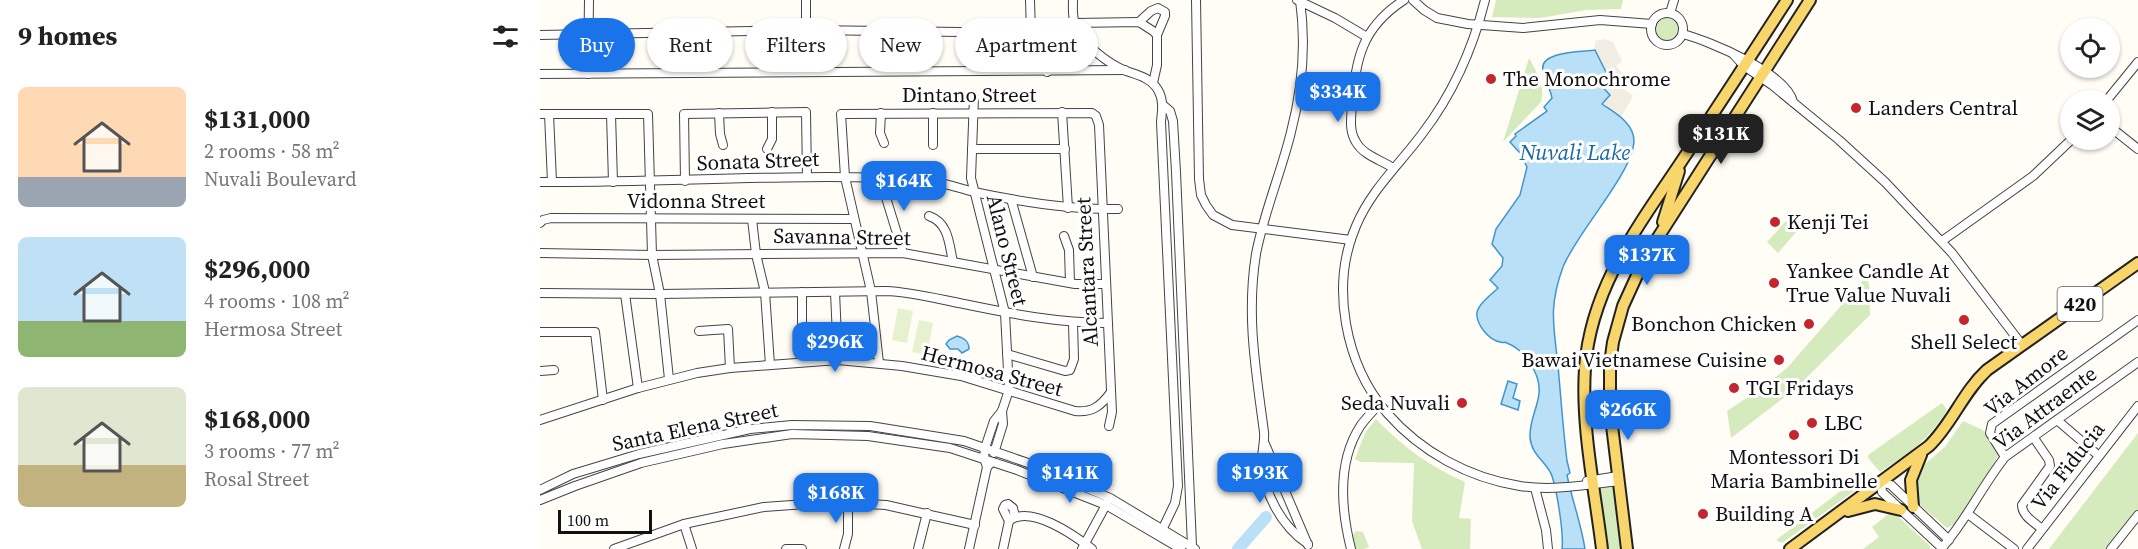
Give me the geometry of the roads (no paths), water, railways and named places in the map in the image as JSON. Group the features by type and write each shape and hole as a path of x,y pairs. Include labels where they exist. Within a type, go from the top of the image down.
{"main road":[{"path":"1602,549 1587,436 1585,383 1585,365 1594,317 1603,291 1622,252 1787,0"},
{"path":"1627,549 1609,385 1613,342 1628,293 1657,239 1810,0"},
{"path":"1657,239 1683,159"},
{"name":"420","path":"1790,549 1923,451 1941,433 1980,376 2138,263"},
{"path":"1913,507 1911,480 1923,451"},
{"path":"1836,515 1875,504 1901,510"}],"street":[{"path":"589,0 589,18"},
{"path":"806,0 807,18"},
{"path":"1030,0 1031,18"},
{"path":"1073,0 1075,18"},
{"path":"1196,0 1199,179 1202,195 1213,215 1232,225 1351,240"},
{"path":"1393,168 1358,146 1352,134 1357,61 1367,38 1381,20 1404,0"},
{"path":"1413,0 1437,18 1453,22 1522,28 1600,20 1652,24"},
{"path":"1485,0 1479,24 1458,75 1436,116 1393,168 1365,207 1351,240 1343,279 1348,334 1359,366 1380,403 1410,435 1449,463 1489,478 1535,488 1619,478"},
{"path":"1670,13 1674,0"},
{"path":"1308,547 1265,444 1251,327 1254,274 1262,229 1296,109 1302,58 1299,1 1335,18 1367,38"},
{"path":"1139,22 1158,8 1166,15 1157,35 1157,65 1153,83"},
{"path":"1670,13 1680,19 1684,29 1676,42 1664,44 1653,36 1652,24 1659,15 1670,13"},
{"path":"1098,23 1139,22 1157,35"},
{"path":"847,31 955,32"},
{"path":"635,35 745,32"},
{"path":"1683,34 1707,41 1746,63 1848,147 1942,241 2022,345"},
{"path":"540,35 558,35"},
{"path":"1098,52 1125,70"},
{"path":"2115,90 2138,62"},
{"path":"1098,71 1125,70 1140,74 1153,83 1159,91 1163,105 1161,122 1168,290 1179,486 1163,528"},
{"path":"540,74 806,72"},
{"path":"847,72 955,72"},
{"name":"Alano Street","path":"974,97 971,178 1005,312 1009,390 1002,411"},
{"path":"1163,105 1170,111 1173,121 1194,548"},
{"name":"Dintano Street","path":"845,177 841,114 1087,111 1096,116"},
{"path":"767,148 772,139 772,112"},
{"path":"686,181 684,114 806,112 807,177"},
{"path":"1062,112 1068,208"},
{"path":"719,113 723,146"},
{"path":"881,113 880,133 884,143"},
{"path":"933,113 933,145"},
{"path":"540,114 648,114 652,255 660,294 669,379"},
{"path":"549,114 552,182"},
{"path":"611,114 613,182"},
{"name":"Alcantara Street","path":"1096,116 1099,125 1112,412 1109,426"},
{"path":"2120,135 2138,149"},
{"path":"972,149 1065,149"},
{"path":"1942,241 2033,176 2060,150"},
{"name":"Sonata Street","path":"540,182 807,177 925,179 975,192 1068,208 1118,209"},
{"path":"845,177 871,291 879,363"},
{"path":"880,178 903,253"},
{"path":"1011,199 1033,277"},
{"path":"929,216 938,220 945,229 953,262"},
{"name":"Vidonna Street","path":"540,223 551,218 854,219"},
{"path":"752,219 756,254 765,292 770,365"},
{"path":"1064,236 1069,250 1070,283"},
{"name":"Savanna Street","path":"540,253 652,255 903,253 1070,283 1106,284"},
{"path":"1168,290 1180,290"},
{"path":"835,291 838,360"},
{"path":"540,293 553,295 871,291 909,293 1073,323 1107,323"},
{"path":"802,292 802,362"},
{"path":"626,294 638,388"},
{"name":"Via Amore","path":"2006,457 1990,433 1992,424 2138,320"},
{"path":"1007,354 1070,370 1074,359 1073,323"},
{"path":"699,331 728,330 730,368"},
{"path":"540,332 595,332 603,400"},
{"name":"Hermosa Street","path":"540,420 669,379 730,368 838,360 879,363 961,376 1083,412 1099,406 1111,392"},
{"name":"Via Attraente","path":"1941,548 1968,514 1995,469 2006,457 2138,362"},
{"path":"540,371 554,370"},
{"path":"1351,549 1343,511 1346,463 1362,424 1380,403"},
{"name":"Via Fiducia","path":"2027,549 2138,406"},
{"path":"969,549 987,462 985,448 994,421 1002,411"},
{"path":"987,462 995,451 1003,424 1002,411"},
{"path":"2057,420 2099,456"},
{"name":"Santa Elena Street","path":"540,490 573,474 639,453 750,429 792,425 870,426 948,438 995,451 1108,501 1163,528 1194,548"},
{"name":"Santa Elena Street","path":"540,500 641,463 723,444 792,434 868,436 950,448 1108,501 1181,549"},
{"path":"2034,438 2049,460 2050,466 2022,505 2022,510 2042,529"},
{"path":"1265,444 1262,458 1263,471 1273,503 1284,522 1308,547"},
{"path":"1941,548 1882,492 1881,483 1891,486 1949,540"},
{"path":"1535,488 1546,530 1548,549"},
{"path":"1002,548 1012,519 1023,515 1051,523 1086,547 1108,501"},
{"path":"614,549 684,524 764,507 848,503 886,505 975,525"},
{"path":"844,549 848,534 848,503"},
{"path":"918,549 927,513"},
{"path":"1968,514 2014,549"},
{"path":"2111,549 2138,515"},
{"path":"684,524 692,549"},
{"path":"786,549 802,549"}],"water":[{"name":"Nuvali Lake","path":"1595,50 1607,74 1597,81 1610,95 1602,104 1627,124 1634,141 1631,154 1615,186 1570,253 1555,294 1554,328 1570,473 1567,475 1585,549 1562,549 1560,512 1552,476 1533,449 1530,437 1530,428 1539,396 1538,380 1530,362 1520,351 1506,343 1496,341 1485,332 1479,324 1477,312 1481,304 1498,288 1490,280 1502,266 1503,258 1492,244 1496,229 1520,195 1527,167 1520,153 1510,142 1516,136 1515,134 1547,111 1544,107 1552,98 1543,70 1544,64 1554,56"},
{"path":"957,336 968,344 969,349 962,353 958,349 950,349 946,344"},
{"path":"1508,381 1517,384 1513,398 1520,401 1518,410 1501,404"}],"waterway":[{"path":"1238,549 1266,517"}],"place":[{"name":"The Monochrome","path":"1491,79"},
{"name":"Landers Central","path":"1856,108"},
{"name":"Kenji Tei","path":"1775,222"},
{"name":"Yankee Candle At True Value Nuvali","path":"1774,283"},
{"name":"Shell Select","path":"1964,320"},
{"name":"Bonchon Chicken","path":"1809,324"},
{"name":"Bawai Vietnamese Cuisine","path":"1779,360"},
{"name":"TGI Fridays","path":"1734,388"},
{"name":"Seda Nuvali","path":"1462,403"},
{"name":"LBC","path":"1812,423"},
{"name":"Montessori Di Maria Bambinelle","path":"1794,435"},
{"name":"Building A","path":"1703,514"}]}
